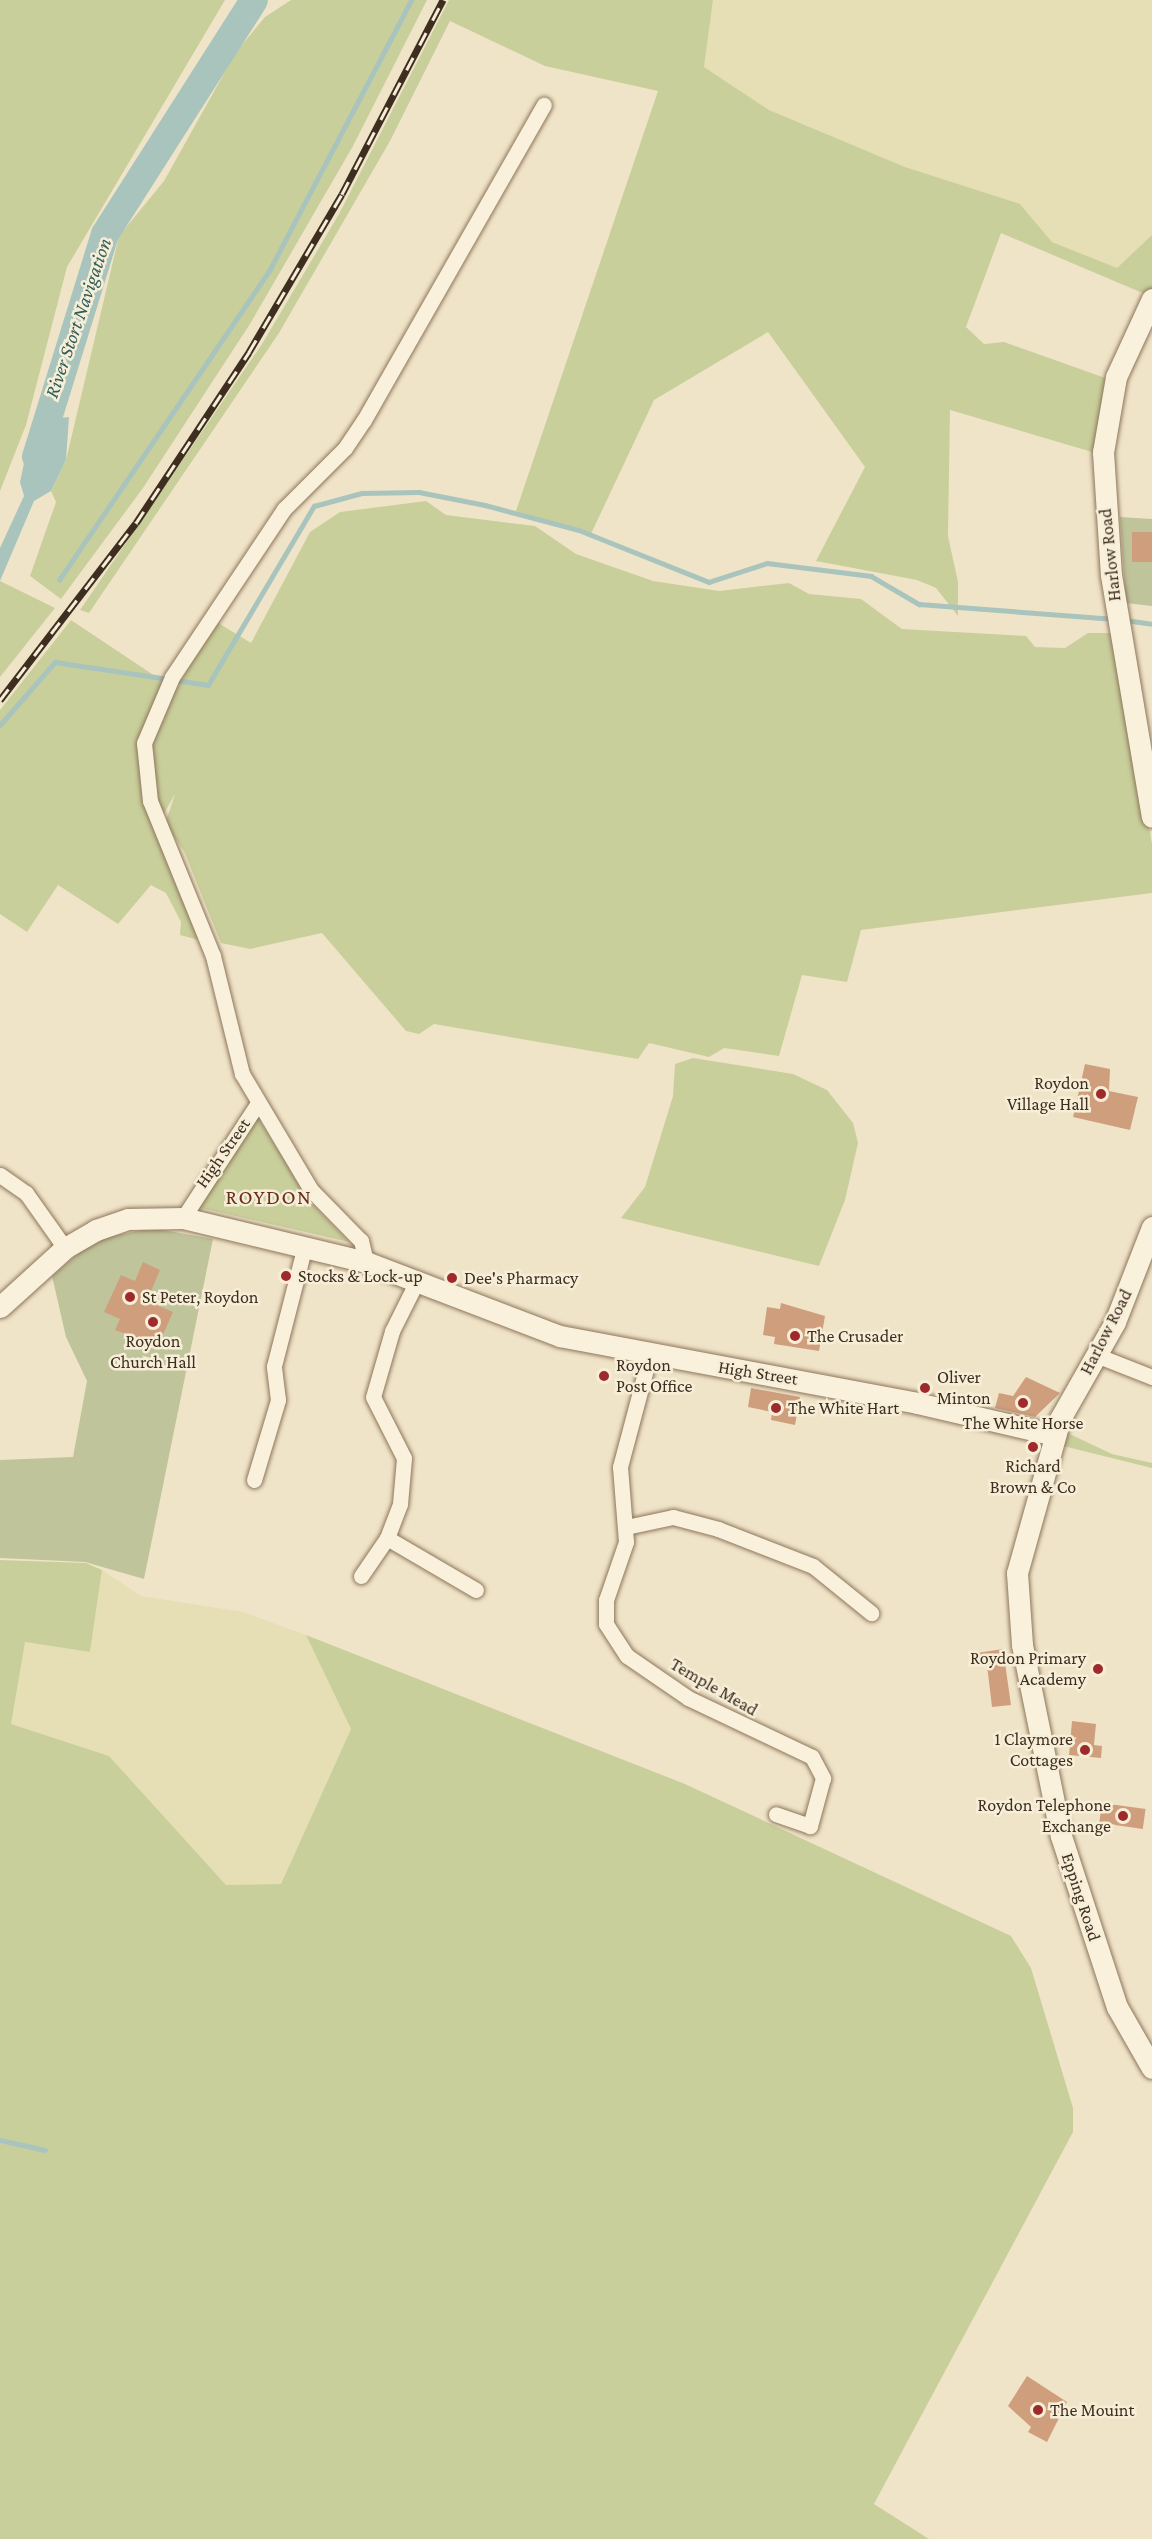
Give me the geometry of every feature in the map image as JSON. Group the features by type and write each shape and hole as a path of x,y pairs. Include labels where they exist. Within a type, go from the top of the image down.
{"main road":[{"name":"Harlow Road","path":"1152,299 1114,385 1103,452 1111,575 1145,749 1152,816"},
{"name":"High Street","path":"0,1306 65,1248 114,1222 183,1218 305,1245 366,1262 525,1325 650,1354 875,1395 1054,1435"},
{"name":"Harlow Road","path":"1054,1435 1125,1300 1152,1227"},
{"name":"Epping Road","path":"1054,1435 1017,1573 1022,1645 1053,1806 1085,1914 1117,2007 1152,2068"}],"street":[{"path":"258,1102 242,1074 191,894 157,826 144,768 144,743 172,677 284,509 345,448 364,420 544,105"},
{"name":"High Street","path":"183,1218 258,1102 311,1190 361,1241 366,1262"},
{"path":"0,1175 26,1194 65,1248"},
{"path":"254,1480 278,1401 274,1366 305,1245"},
{"path":"361,1576 387,1538 400,1504 404,1458 373,1397 392,1331 417,1281"},
{"name":"Temple Mead","path":"650,1354 620,1467 626,1542 606,1600 606,1624 614,1643 688,1698 812,1757 823,1778 810,1826 776,1814"},
{"path":"1096,1355 1152,1377"},
{"path":"626,1527 672,1517 718,1528 813,1566 871,1613"},
{"path":"387,1538 476,1590"}],"shaded area":[{"path":"713,0 1152,0 1152,235 1118,269 1052,242 1020,204 905,167 769,110 704,67"},
{"path":"102,1570 141,1596 243,1612 306,1635 351,1729 281,1884 226,1885 109,1756 10,1724 25,1642 90,1652"}],"green space":[{"path":"0,0 225,0 67,267 26,425 0,491"},
{"path":"291,0 427,0 353,146 250,324 143,488 61,599 30,576 56,502 51,491 66,460 119,236 164,181 236,52 265,17"},
{"path":"449,0 713,0 704,67 769,110 905,167 1020,204 1052,242 1117,268 1152,235 1152,297 1001,233 966,327 984,344 1004,342 1111,380 1099,454 950,410 948,536 958,582 958,616 936,588 917,580 816,561 865,467 768,332 654,400 590,536 516,511 658,91 545,66 450,21 390,141 279,333 89,613 80,610 262,344 339,214"},
{"path":"426,501 446,515 535,526 576,554 653,581 719,591 789,583 809,594 861,599 902,629 1026,636 1035,647 1065,648 1088,633 1117,633 1152,844 1152,893 861,930 847,982 802,975 779,1056 724,1048 709,1057 649,1043 638,1059 434,1024 419,1034 406,1031 322,933 250,949 221,943 184,851 165,824 175,794 157,826 210,943 180,935 181,922 166,893 151,885 118,924 58,885 27,932 0,914 0,710 71,620 176,690 215,621 251,643 310,532 340,512"},
{"path":"1120,517 1152,519 1152,606 1126,603"},
{"path":"0,581 55,608 0,677"},
{"path":"693,1058 793,1074 827,1090 853,1123 858,1143 845,1200 819,1266 621,1218 645,1187 673,1096 675,1064"},
{"path":"257,1117 313,1205 349,1242 196,1207"},
{"path":"152,1228 213,1239 144,1579 85,1562 0,1558 0,1460 73,1457 87,1381 66,1337 52,1276 94,1240"},
{"path":"1061,1430 1112,1454 1152,1463 1152,1468 1055,1444"},
{"path":"0,1560 86,1563 102,1570 90,1652 25,1642 11,1724 109,1756 226,1885 281,1884 351,1729 306,1635 685,1784 1011,1936 1031,1968 1073,2108 1073,2132 874,2504 929,2539 0,2539"}],"water":[{"path":"69,417 66,460 51,491 34,501 0,581 0,548 24,496 20,482 33,421"}],"building":[{"path":"1132,532 1152,532 1152,562 1132,562"},
{"name":"Roydon Village Hall","path":"1085,1064 1110,1069 1109,1091 1138,1097 1130,1130 1073,1117"},
{"name":"St Peter, Roydon","path":"143,1262 160,1270 147,1301 173,1312 158,1346 115,1330 120,1319 104,1312 121,1275 135,1281"},
{"name":"The Crusader","path":"781,1303 825,1316 819,1351 774,1344 775,1337 763,1335 767,1307 780,1309"},
{"name":"The White Horse","path":"1026,1377 1060,1393 1035,1417 995,1408 999,1393 1013,1396"},
{"name":"The White Hart","path":"751,1388 800,1397 795,1425 771,1420 772,1412 748,1407"},
{"path":"1003,1649 1011,1705 992,1707 987,1665 979,1666 977,1653"},
{"path":"1072,1721 1096,1724 1094,1745 1102,1746 1101,1758 1069,1755"},
{"name":"Roydon Telephone Exchange","path":"1102,1803 1146,1809 1143,1829 1099,1823"},
{"name":"The Mouint","path":"1027,2376 1067,2402 1047,2442 1028,2432 1031,2427 1008,2406"}],"waterway":[{"name":"River Stort Navigation","path":"36,457 105,234 254,0"},
{"path":"59,580 270,269 411,0"},
{"path":"0,725 55,662 208,685 314,506 362,493 419,492 485,505 579,530 709,582 767,563 871,576 919,604 1114,619"},
{"path":"1125,620 1152,624"},
{"path":"0,2140 45,2150"}],"railway":[{"path":"0,700 136,523 249,352 342,194 443,0"}],"place":[{"name":"Roydon Village Hall","path":"1101,1094"},
{"name":"Stocks & Lock-up","path":"286,1276"},
{"name":"Dee's Pharmacy","path":"452,1278"},
{"name":"St Peter, Roydon","path":"130,1297"},
{"name":"Roydon Church Hall","path":"153,1322"},
{"name":"The Crusader","path":"795,1336"},
{"name":"Roydon Post Office","path":"604,1376"},
{"name":"Oliver Minton","path":"925,1388"},
{"name":"The White Horse","path":"1023,1403"},
{"name":"The White Hart","path":"776,1408"},
{"name":"Richard Brown & Co","path":"1033,1447"},
{"name":"Roydon Primary Academy","path":"1098,1669"},
{"name":"1 Claymore Cottages","path":"1085,1750"},
{"name":"Roydon Telephone Exchange","path":"1123,1816"},
{"name":"The Mouint","path":"1038,2410"}],"district":[{"name":"ROYDON","path":"269,1197"}]}
